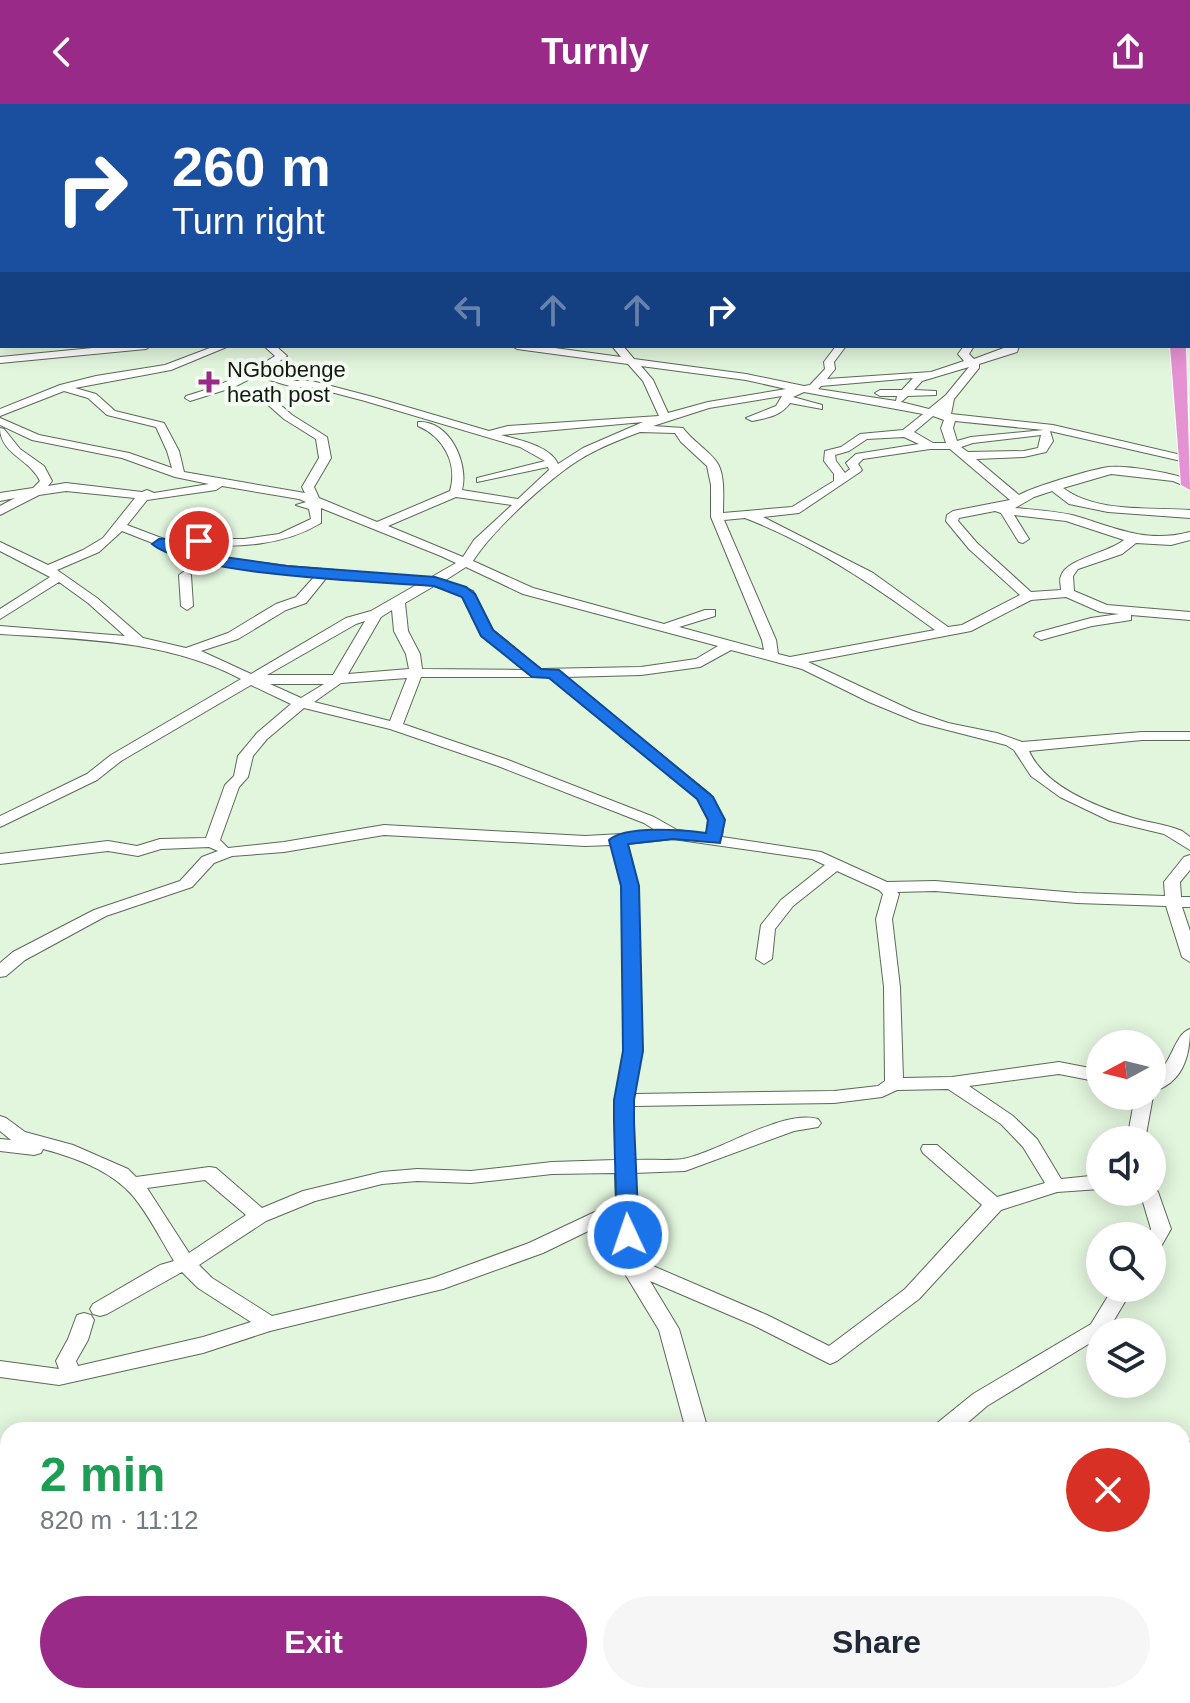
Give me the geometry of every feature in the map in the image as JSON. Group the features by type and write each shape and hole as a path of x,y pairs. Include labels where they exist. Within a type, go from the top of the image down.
{"highway":[{"path":"1178,348 1190,483"}],"street":[{"path":"0,360 125,348"},
{"path":"0,413 64,387 167,368 219,348"},
{"path":"190,398 257,373 282,356 272,348"},
{"path":"531,348 898,400 933,416 950,419 947,428 953,446 1017,500"},
{"path":"619,348 648,380 665,417"},
{"path":"810,387 830,369 829,362 840,348"},
{"path":"840,482 839,470 830,461 829,453 845,449 864,436 906,433 933,416 975,366 963,354 968,348"},
{"path":"660,430 693,416 784,396 810,387 933,374 1014,348"},
{"path":"257,373 374,401 438,426 535,449 553,467"},
{"path":"913,377 951,396"},
{"path":"898,400 913,377"},
{"path":"226,386 239,394 271,402 288,417 321,437 325,458 308,487 313,499"},
{"path":"64,387 92,396 111,413 160,425 173,451 179,475"},
{"path":"810,387 898,400 932,393 951,396"},
{"path":"752,418 774,412 784,396"},
{"path":"481,480 553,467 665,417 708,405 784,396 818,407"},
{"path":"0,402 33,399"},
{"path":"933,416 1006,421 1188,460"},
{"path":"487,436 508,429 665,417"},
{"path":"0,421 36,438 125,455 179,475 284,490 313,499 528,591 790,661 944,726 1005,738 1020,747 1142,736 1190,736"},
{"path":"438,426 458,468 460,477 455,493"},
{"path":"637,429 679,430 685,440 713,465 717,485 717,517 769,640 772,657"},
{"path":"0,431 16,451 40,468 46,481 39,490 0,511"},
{"path":"906,433 931,446"},
{"path":"717,517 795,510 852,474 856,470 852,463 860,456 953,446 992,436 1046,433 1086,436"},
{"path":"966,456 1024,454 1042,450 1047,441 1046,433"},
{"path":"0,453 65,444"},
{"path":"0,822 92,777 116,758 351,621 376,614 465,563 478,543 522,503 553,467"},
{"path":"1001,509 1053,486 1110,470 1175,478 1190,483"},
{"path":"0,497 39,490 87,487 154,497 229,484"},
{"path":"1053,486 1073,501 1123,509 1190,514"},
{"path":"378,526 455,493 522,503"},
{"path":"0,615 52,574 99,547 136,502 147,494"},
{"path":"197,557 222,554 254,542 300,533 317,520 315,506 290,503"},
{"path":"1001,509 1023,539"},
{"path":"1028,596 973,546 952,521 953,515 1001,509 1068,518 1133,539 1171,541 1190,536"},
{"path":"1107,530 1123,509"},
{"path":"747,515 776,526 869,576 946,632"},
{"path":"119,526 197,557 324,573 435,582 468,594 487,632 705,797 716,820 714,839"},
{"path":"1068,593 1067,576 1074,566 1118,551 1133,539"},
{"path":"159,544 254,542"},
{"path":"0,546 38,562 111,613 140,643"},
{"path":"187,652 225,640 281,607 301,600 324,573"},
{"path":"185,575 187,606"},
{"path":"790,661 966,628 1028,596 1068,593 1105,609 1190,616"},
{"path":"395,726 416,673 413,654 401,631 398,600"},
{"path":"667,627 710,613"},
{"path":"212,842 232,785 241,777 242,763 263,734 301,703 323,695 341,678 376,614"},
{"path":"1041,636 1091,622 1168,614"},
{"path":"0,630 140,643 187,652 252,679 278,695 349,717 395,726 503,763 649,820 673,834"},
{"path":"252,679 311,681 416,673 641,671 700,663 727,646"},
{"path":"1020,747 1023,758 1051,785 1131,823 1174,830 1190,845"},
{"path":"0,972 19,956 100,913 186,884 208,860 230,852 284,847 384,830 585,841 673,834 816,855 885,887 935,886 1181,902"},
{"path":"618,840 630,886 633,1051 624,1100 629,1264 669,1329 695,1422"},
{"path":"0,859 108,846 138,851 160,844 212,842 230,852"},
{"path":"1190,860 1172,882 1181,902 1190,957"},
{"path":"764,959 767,928 787,903 834,865"},
{"path":"885,887 891,894 884,919 892,987 894,1084"},
{"path":"1166,1077 1190,1035"},
{"path":"624,1100 834,1097 882,1091 894,1084 952,1083 1059,1068 1086,1073"},
{"path":"952,1083 1007,1120 1030,1143 1056,1186"},
{"path":"0,1122 19,1137 93,1159 132,1184 186,1264 205,1283 269,1324"},
{"path":"72,1375 66,1361 92,1315 167,1270 186,1264 259,1216 310,1196 382,1178 417,1175 481,1176 612,1164 624,1168 685,1165 792,1125 812,1123"},
{"path":"0,1145 35,1149 44,1143"},
{"path":"930,1149 994,1205"},
{"path":"132,1184 209,1173 259,1216"},
{"path":"629,1264 760,1320 830,1356 912,1294 994,1205 1056,1186 1086,1183"},
{"path":"0,1369 59,1377 72,1375 203,1345 269,1324 436,1284 536,1248 626,1205"},
{"path":"954,1422 980,1400 1098,1329 1114,1302"}],"place":[{"name":"NGbobenge heath post","path":"209,382"}],"route":[{"path":"199,541 159,544 201,558 287,570 435,582 461,590 468,594 481,626 487,632 518,654 537,673 553,674 594,705 705,797 716,820 714,839 673,834 618,840 630,886 633,1051 624,1100 628,1235"}]}
